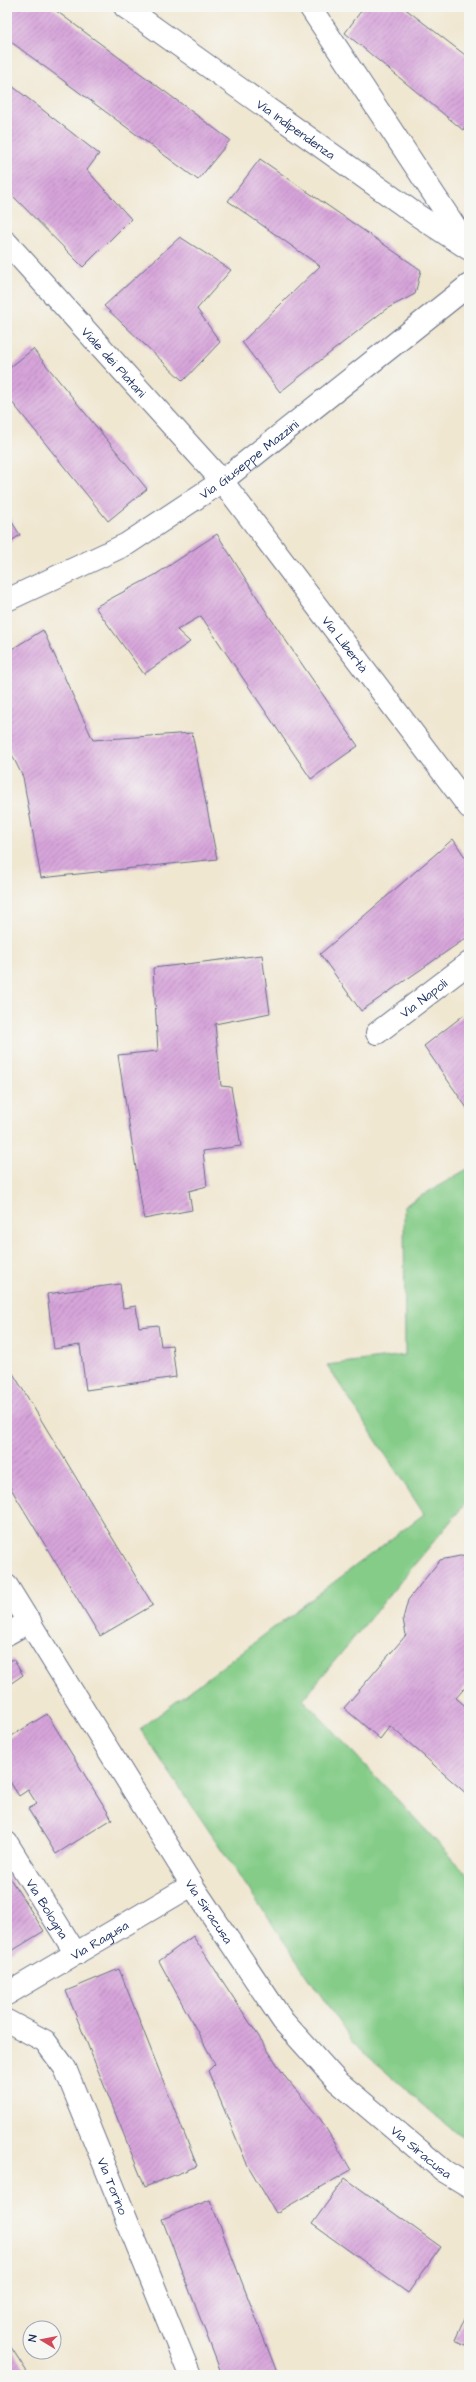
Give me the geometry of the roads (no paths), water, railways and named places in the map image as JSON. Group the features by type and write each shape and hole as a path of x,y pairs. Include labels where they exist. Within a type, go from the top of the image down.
{"street":[{"name":"Via Indipendenza","path":"125,7 417,215 469,248"},
{"path":"310,7 469,248"},
{"name":"Viale dei Platani","path":"11,254 222,481"},
{"name":"Via Giuseppe Mazzini","path":"7,600 127,544 222,481 469,285"},
{"name":"Via Libertà","path":"222,481 469,807"},
{"name":"Via Napoli","path":"377,1033 469,963"},
{"name":"Via Siracusa","path":"7,1586 192,1886 283,2021 337,2081 444,2171 469,2186"},
{"path":"7,1634 30,1622"},
{"name":"Via Bologna","path":"7,1843 76,1954"},
{"name":"Via Ragusa","path":"7,1994 192,1886"},
{"name":"Via Torino","path":"7,2020 45,2042 65,2068 190,2375"}]}
